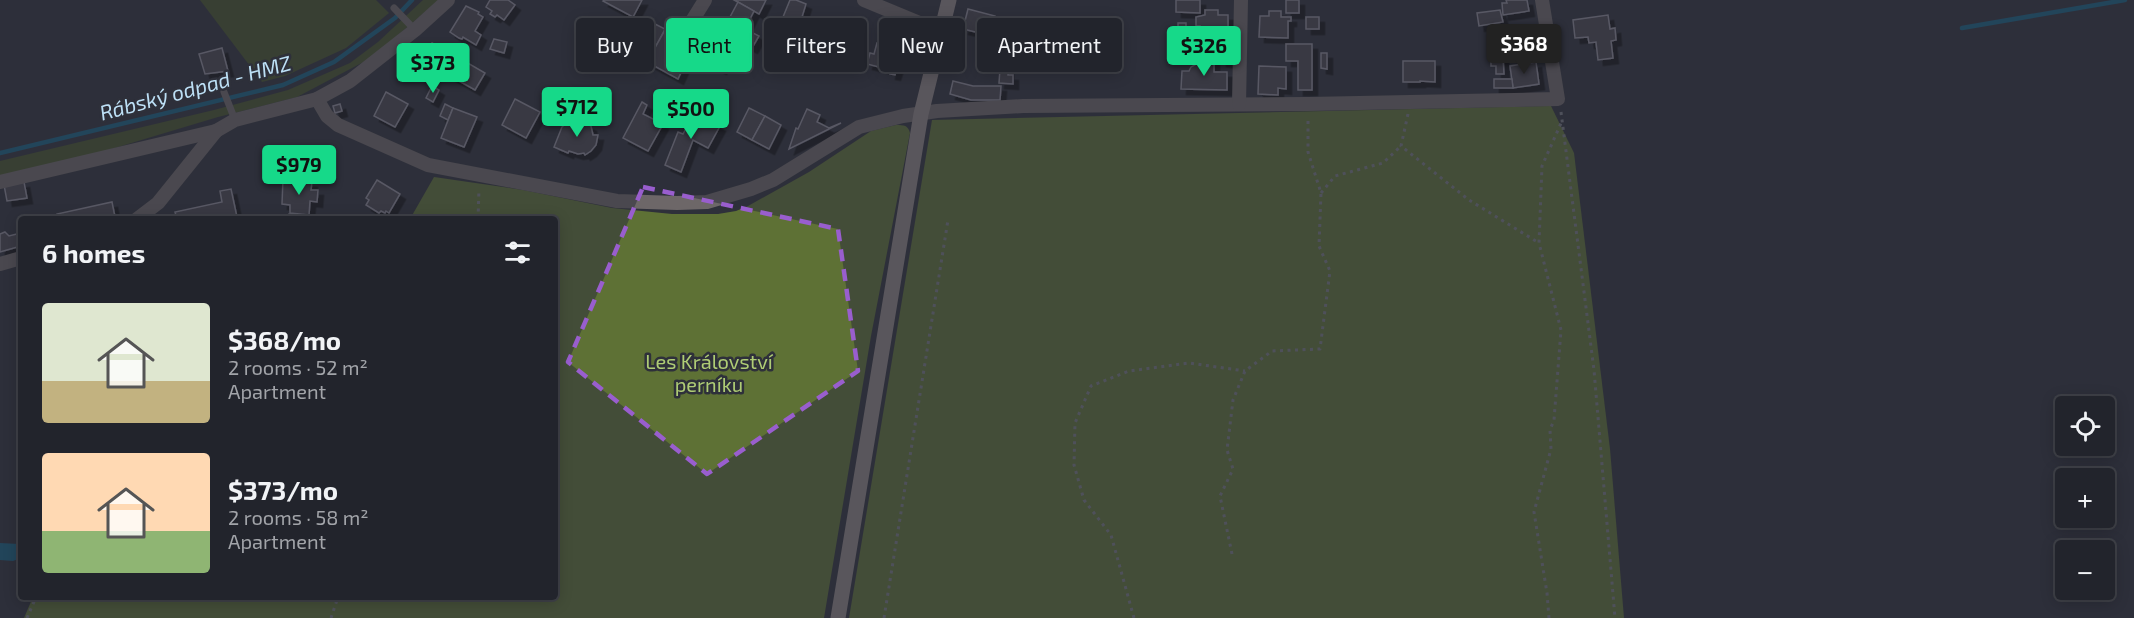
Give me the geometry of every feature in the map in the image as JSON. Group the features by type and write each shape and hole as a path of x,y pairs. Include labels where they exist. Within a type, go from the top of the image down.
{"street":[{"path":"141,216 158,203 232,114 317,99 350,81 410,26 448,0"},
{"path":"694,18 705,0"},
{"path":"864,0 907,18"},
{"path":"944,18 949,0"},
{"path":"1239,104 1241,0"},
{"path":"317,99 327,116 338,125 428,165 617,201 707,202 773,180 859,128 888,119 921,114 1023,106 1558,99 1542,0"},
{"path":"838,618 921,114 931,72"},
{"path":"0,182 216,131"},
{"path":"0,264 18,259"}],"lane":[{"path":"394,8 410,26"},
{"path":"224,92 232,114"}],"path":[{"path":"1558,99 1594,370 1615,618"},
{"path":"1321,192 1335,176 1383,163 1401,146 1411,101"},
{"path":"1232,554 1220,496 1233,469 1227,450 1233,400 1245,371 1272,351 1320,349 1330,271 1319,246 1321,192 1308,152 1308,104"},
{"path":"1549,618 1534,512 1551,449 1550,430 1554,420 1561,330 1539,243 1542,166 1562,121"},
{"path":"1401,146 1469,200 1539,243"},
{"path":"478,216 480,176"},
{"path":"884,618 948,220"},
{"path":"1134,618 1111,535 1084,500 1074,465 1075,423 1087,395 1092,386 1129,371 1189,363 1245,371"},
{"path":"27,618 35,600"},
{"path":"331,618 337,600"}],"highlighted area":[{"path":"643,187 838,229 858,371 707,474 568,362"}],"green space":[{"path":"200,0 376,0 389,13 346,48 285,76 262,82"},
{"path":"423,0 439,0 371,58 297,97 218,117 78,159 0,177 0,161 288,90 350,63 378,42"},
{"path":"1551,106 1574,153 1610,449 1624,618 849,618 932,120"},
{"name":"Les Království perníku","path":"896,125 905,126 910,133 871,336 824,618 24,618 32,600 558,600 558,216 412,216 434,177 523,190 612,208 672,214 718,214 748,206 809,172 871,131"}],"water":[{"path":"0,543 18,544 18,559 0,560"}],"building":[{"path":"490,0 508,0 515,5 504,20 497,15 495,17 490,14 492,11 486,7"},
{"path":"604,0 642,0 633,17"},
{"path":"734,0 766,0 759,14"},
{"path":"790,0 806,4 802,18 783,17"},
{"path":"1176,0 1200,0 1200,13 1176,12"},
{"path":"1286,0 1299,0 1299,13 1286,13"},
{"path":"1506,0 1527,0 1529,11 1503,15 1502,3 1507,3"},
{"path":"738,2 754,11 750,18 729,18"},
{"path":"466,6 479,12 478,14 483,17 475,31 481,35 476,45 450,32"},
{"path":"968,9 995,16 995,18 977,18 977,32 965,29"},
{"path":"1205,10 1218,10 1218,15 1228,15 1228,36 1199,36 1200,26 1196,26 1196,17 1205,15"},
{"path":"1500,10 1503,22 1479,26 1477,13"},
{"path":"1269,11 1281,11 1281,17 1291,17 1291,21 1288,21 1288,38 1259,37 1260,16 1269,16"},
{"path":"1608,15 1610,29 1615,28 1616,40 1611,41 1613,58 1598,60 1596,42 1589,43 1588,37 1575,38 1573,20"},
{"path":"1306,17 1319,17 1319,29 1306,29"},
{"path":"1178,23 1186,23 1186,29 1196,30 1196,38 1178,38"},
{"path":"654,24 665,29 654,50"},
{"path":"664,32 666,33 666,72 681,72 678,79 654,66 654,50"},
{"path":"752,32 759,36 752,48"},
{"path":"494,39 507,42 504,53 490,49"},
{"path":"432,43 452,54 454,50 461,55 459,58 485,73 475,90 422,60"},
{"path":"877,43 879,43 879,67 867,64 870,53 874,54"},
{"path":"1221,44 1227,44 1227,62 1221,61"},
{"path":"1286,44 1312,44 1312,90 1298,90 1298,61 1286,61"},
{"path":"222,48 228,71 205,74 199,54"},
{"path":"1321,53 1327,53 1327,69 1321,68"},
{"path":"1503,57 1504,74 1496,74 1496,66 1491,66 1491,58"},
{"path":"1196,58 1214,58 1214,72 1227,72 1227,90 1181,89 1182,71 1189,71 1195,65"},
{"path":"1403,61 1435,61 1435,82 1403,82"},
{"path":"1536,62 1539,84 1513,88 1510,66"},
{"path":"1259,66 1286,67 1286,89 1278,88 1278,95 1258,94"},
{"path":"1000,72 1008,72 1008,75 1013,75 1013,84 999,83"},
{"path":"1494,79 1512,79 1513,88 1494,88"},
{"path":"953,81 973,86 1001,86 1000,100 971,100 950,94"},
{"path":"432,86 439,90 433,102 426,98"},
{"path":"386,92 408,104 395,127 374,116"},
{"path":"515,99 540,112 526,138 502,125"},
{"path":"642,102 647,105 643,114 663,124 648,151 623,138"},
{"path":"340,104 342,111 335,113 333,106"},
{"path":"445,104 453,108 448,120 440,116"},
{"path":"453,108 477,117 464,147 441,138"},
{"path":"749,108 765,116 752,140 737,132"},
{"path":"807,109 820,115 817,122 829,128 841,123 789,149 796,128 798,129"},
{"path":"695,112 720,126 708,148 693,140 681,172 665,165 678,132 683,134"},
{"path":"765,116 781,125 769,149 752,140"},
{"path":"575,118 591,126 593,135 598,135 596,145 585,155 569,151 568,153 554,147 562,127 567,123 572,123"},
{"path":"283,179 312,182 311,190 318,190 317,202 310,201 309,215 290,213 290,205 282,204"},
{"path":"377,180 400,194 389,213 381,211 379,213 366,205 369,200 366,198"},
{"path":"24,182 27,198 7,201 4,185"},
{"path":"231,189 237,216 176,216 175,212 222,202 220,191"},
{"path":"112,202 115,216 57,216 57,214"},
{"path":"5,232 9,236 18,234 18,247 0,252 0,234"}],"waterway":[{"name":"Rábský odpad - HMZ","path":"0,153 283,85 334,62 395,18 412,0"},
{"path":"1962,28 2125,0"}]}
